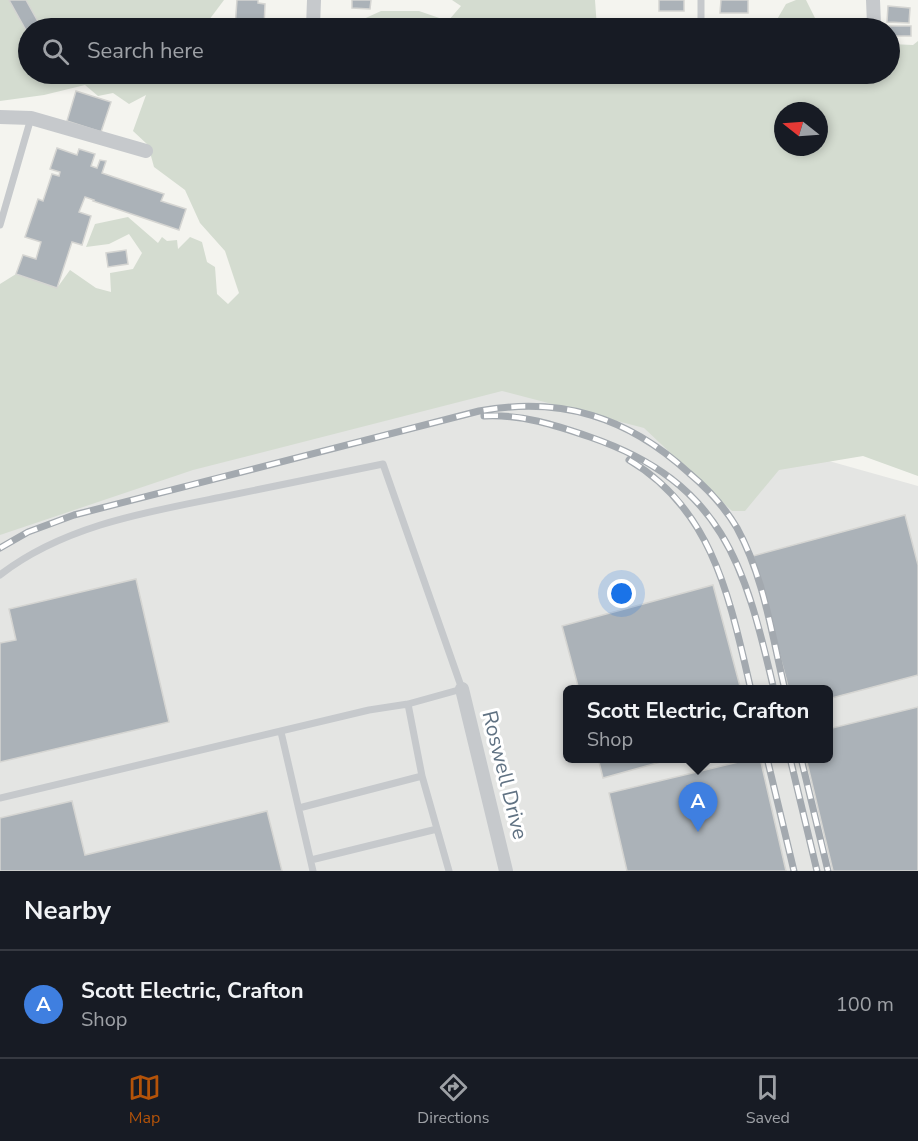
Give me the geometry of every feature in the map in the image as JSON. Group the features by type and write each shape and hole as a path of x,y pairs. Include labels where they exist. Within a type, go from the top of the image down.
{"street":[{"path":"313,18 314,0"},
{"path":"873,0 874,18"},
{"path":"0,117 31,118 147,151"},
{"name":"Roswell Drive","path":"462,689 506,871"}],"lane":[{"path":"701,0 701,18"},
{"path":"0,225 31,118"},
{"path":"0,575 16,562 59,541 135,515 384,464 462,689 408,704 369,711 0,798"},
{"path":"408,704 422,777 448,871"},
{"path":"281,732 313,871"},
{"path":"299,808 422,777"},
{"path":"311,860 437,829"}],"shaded area":[{"path":"0,0 224,0 210,18 18,18 18,84 900,84 900,44 913,45 918,41 918,476 863,456 779,470 745,511 732,511 644,428 502,391 193,470 0,535 0,284 16,274 57,288 70,270 96,288 111,292 110,273 133,269 142,253 129,234 109,244 86,247 95,224 128,217 158,243 162,237 167,241 177,240 178,249 190,237 202,242 207,262 215,267 217,294 228,304 239,293 225,251 200,223 185,190 154,167 148,145 133,131 146,95 129,104 113,93 98,96 85,85 44,95 0,101"},
{"path":"452,0 595,0 596,18 451,18 461,6"},
{"path":"796,0 806,0 815,18 778,18 786,4"},
{"path":"381,11 419,11 439,18 366,18"},
{"path":"486,365 918,486 918,871 0,871 0,510"}],"building":[{"path":"9,0 26,0 36,18 19,18"},
{"path":"237,0 258,0 258,3 265,4 264,18 236,18"},
{"path":"352,0 371,0 370,9 352,8"},
{"path":"659,0 684,0 684,11 659,11"},
{"path":"721,0 748,0 748,13 720,13"},
{"path":"888,6 910,8 909,23 900,23 900,18 887,18"},
{"path":"900,26 911,26 911,36 900,36"},
{"path":"76,91 111,102 101,132 67,121"},
{"path":"57,148 77,155 79,149 95,154 91,166 97,168 100,160 106,161 102,173 164,194 161,201 186,209 179,230 85,197 79,212 91,216 82,245 72,242 57,288 16,274 23,255 36,259 41,242 25,237 38,199 43,201 52,174 59,176 60,172 50,169"},
{"path":"126,250 128,264 108,267 106,253"},
{"path":"905,515 918,565 918,675 833,698 833,685 788,685 753,556"},
{"path":"136,579 169,722 0,762 0,643 16,640 9,609"},
{"path":"713,585 740,685 578,685 562,626"},
{"path":"918,707 918,871 833,871 807,763 833,763 833,728"},
{"path":"599,763 657,763 603,778"},
{"path":"734,763 761,763 786,871 627,871 609,793"},
{"path":"72,801 85,855 267,811 282,871 0,871 0,818"}],"railway":[{"path":"0,548 28,532 74,515 479,411 538,406 565,409 592,415 642,438 689,473 721,505 737,528 754,566 784,685"},
{"path":"484,416 525,419 590,437 635,456 671,478 699,504 721,534 738,567 752,604 773,685"},
{"path":"629,460 658,481 681,505 699,531 726,591 750,685"},
{"path":"768,763 794,871"},
{"path":"791,763 817,871"},
{"path":"802,763 828,871"}],"place":[{"name":"Scott Electric, Crafton","path":"698,832"}]}
